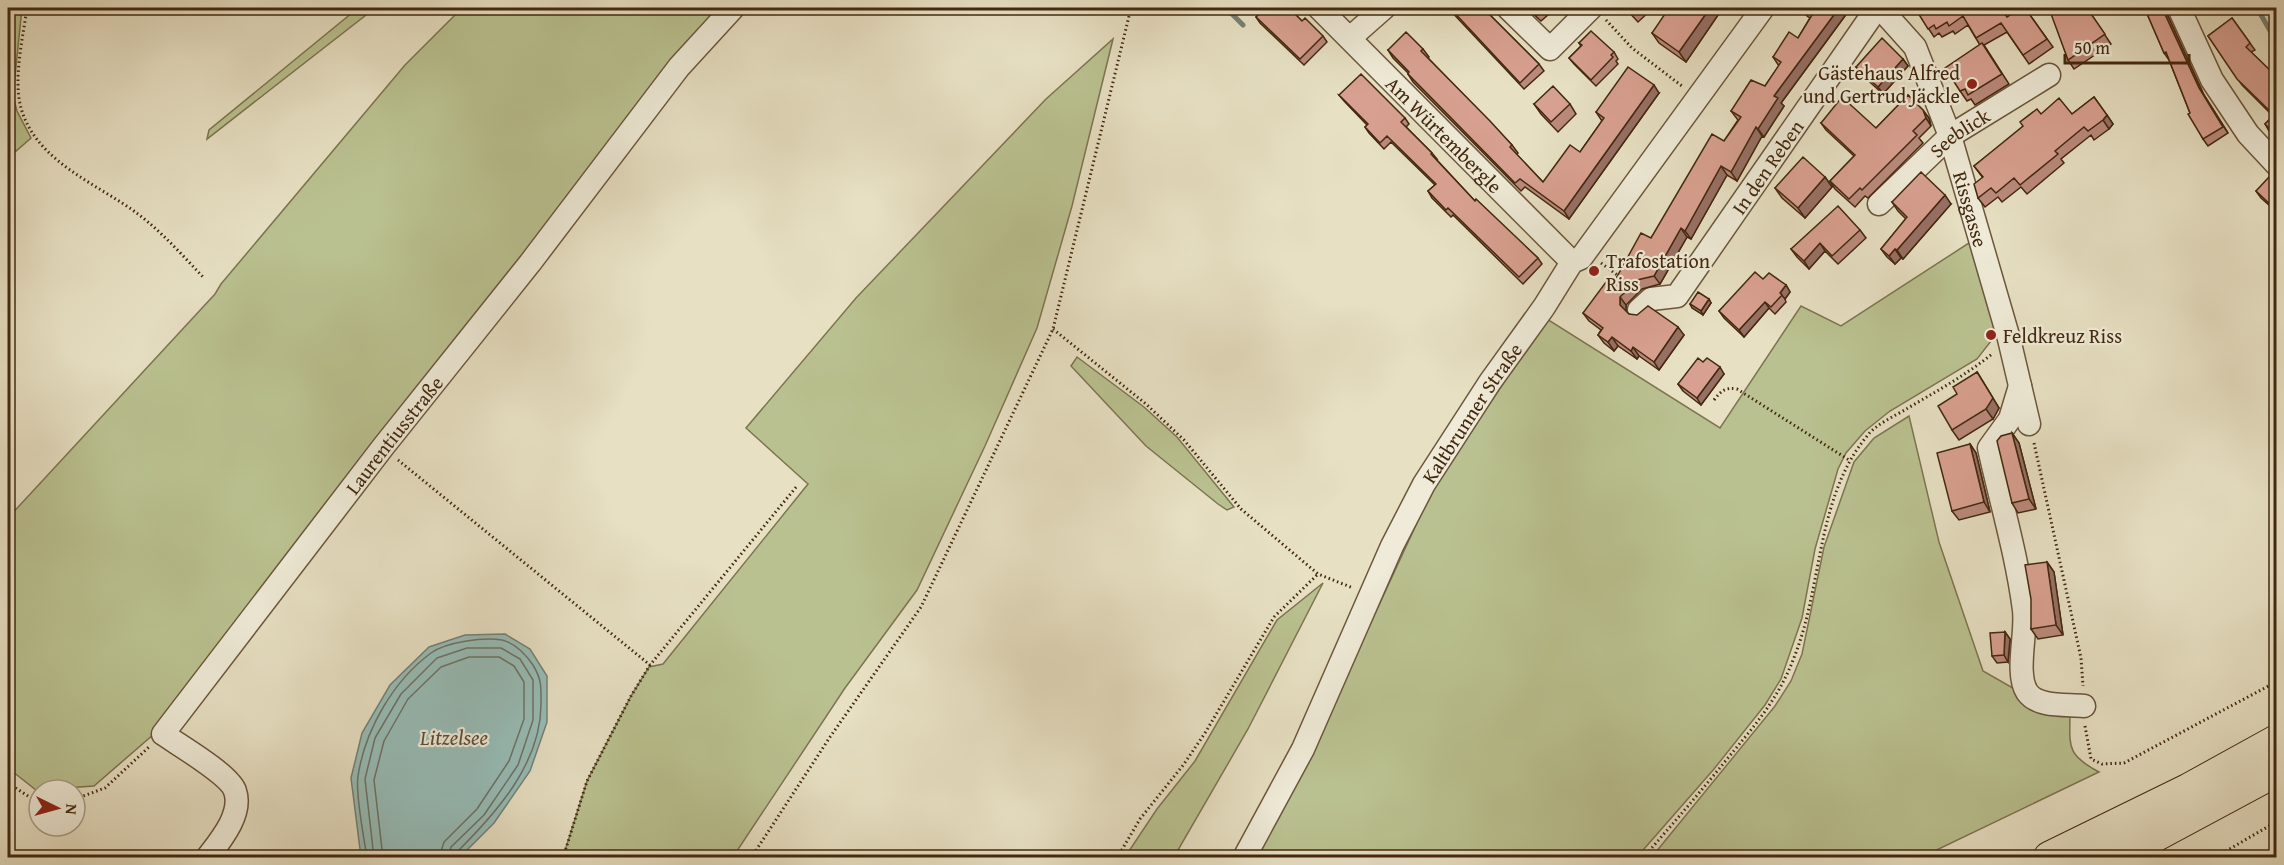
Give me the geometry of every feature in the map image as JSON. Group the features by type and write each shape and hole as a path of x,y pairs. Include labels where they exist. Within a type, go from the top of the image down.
{"highway":[{"path":"2050,858 2189,790 2277,742"},
{"path":"2112,858 2277,770"}],"street":[{"name":"Laurentiusstraße","path":"207,858 224,835 235,813 236,793 229,781 164,734 383,447 530,262 679,67 733,8"},
{"name":"Am Würtembergle","path":"1319,8 1572,262"},
{"path":"1350,38 1384,8"},
{"path":"1508,8 1550,49 1597,12"},
{"name":"Kaltbrunner Straße","path":"1244,858 1303,749 1392,546 1424,484 1490,382 1545,307 1572,262 1581,258 1763,8"},
{"name":"Rissgasse","path":"1878,8 1915,47 1950,136 2009,339 2029,424"},
{"name":"In den Reben","path":"1645,304 1677,296 1878,8"},
{"path":"2179,8 2212,80 2248,134 2277,164"},
{"name":"Seeblick","path":"1879,204 1950,136 2049,75"},
{"path":"2020,384 2010,419 1989,448 2008,527 2024,612 2022,676 2028,693 2039,702 2084,706"}],"path":[{"path":"27,8 18,94 27,124 51,155 88,184 137,213 161,233 204,278"},
{"path":"751,858 830,737 921,607 1053,329 1131,8"},
{"path":"2271,8 2277,17"},
{"path":"1597,12 1632,48 1697,98"},
{"path":"1606,268 1645,304"},
{"path":"1053,329 1146,404 1184,440 1241,509 1317,574 1371,595"},
{"path":"1643,858 1675,823 1772,704 1786,679 1806,621 1820,549 1849,460 1868,434 1974,369 2009,339"},
{"path":"1714,400 1723,389 1737,389 1849,460"},
{"path":"2029,424 2081,658 2086,738 2091,759 2102,764 2124,763 2277,682"},
{"path":"383,447 650,665"},
{"path":"563,858 587,780 650,665 796,486"},
{"path":"1117,858 1140,819 1184,764 1205,733 1274,617 1317,574"},
{"path":"87,795 105,788 136,758"},
{"path":"8,783 27,795"},
{"path":"2214,858 2277,822"}],"green space":[{"path":"8,8 22,8 13,96 17,111 31,138 8,158"},
{"path":"358,8 375,8 207,139 209,130"},
{"path":"462,8 722,8 154,734 94,786 87,786 87,778 27,778 27,783 8,768 8,518 215,294 405,65"},
{"path":"1113,39 1072,206 1037,328 985,446 917,590 845,688 733,857 563,857 587,781 631,696 649,667 663,664 808,484 746,428 856,298 1046,99"},
{"path":"1972,241 1998,321 1995,336 1977,359 1890,411 1865,431 1846,453 1838,469 1815,549 1802,618 1781,679 1765,705 1714,769 1637,857 1252,858 1312,750 1434,486 1547,319 1720,428 1801,306 1841,326"},
{"path":"1077,357 1144,407 1177,437 1234,507 1227,510 1218,504 1146,446 1071,366"},
{"path":"1909,416 1939,542 1983,671 2018,691 2070,710 2072,748 2080,760 2099,772 1922,857 1651,858 1775,706 1791,681 1802,654 1824,547 1854,462 1874,438"},
{"path":"1323,583 1248,729 1174,857 1125,857 1157,809 1195,761 1277,620"}],"water":[{"name":"Litzelsee","path":"505,634 530,649 547,676 547,722 530,771 494,823 460,857 361,857 351,778 362,733 390,685 429,647 465,635"}],"building":[{"path":"1252,8 1289,8 1302,21 1305,18 1323,36 1300,59 1256,17 1259,14"},
{"path":"1450,8 1483,8 1539,64 1520,83"},
{"path":"1529,8 1545,8 1537,15"},
{"path":"1669,8 1710,8 1679,52 1652,33"},
{"path":"1801,8 1839,8 1774,96 1778,98 1758,129 1756,127 1731,172 1721,166 1685,231 1681,228 1654,276 1637,280 1620,297 1620,305 1629,314 1637,315 1648,306 1678,327 1654,362 1633,347 1631,351 1612,337 1608,342 1598,335 1603,328 1583,313 1609,278 1614,282 1641,233 1651,238 1712,134 1724,141 1741,117 1731,111 1751,80 1765,86 1781,62 1773,57 1789,32 1798,38 1812,15"},
{"path":"1915,8 2001,8 2007,17 2025,8 2047,39 2023,55 2001,23 1976,38 1963,16 1949,26 1947,22 1936,29 1934,25 1928,29"},
{"path":"2054,8 2087,8 2105,34 2068,60 2050,11"},
{"path":"2143,8 2162,8 2199,88 2223,127 2203,139 2188,114 2190,113 2166,52 2164,53"},
{"path":"2232,18 2250,43 2246,47 2277,77 2277,90 2275,91 2277,93 2277,136 2265,124 2274,115 2237,79 2208,36"},
{"path":"1591,31 1614,52 1611,55 1613,57 1591,80 1569,58 1582,45 1579,43"},
{"path":"1406,32 1423,49 1421,51 1512,145 1510,147 1543,182 1570,145 1580,152 1604,118 1596,112 1628,67 1654,85 1564,211 1520,179 1515,183 1408,74 1409,72 1388,50"},
{"path":"1882,38 1903,59 1878,87 1856,67"},
{"path":"1982,43 2002,74 1968,95 1965,89 1960,91 1945,68"},
{"path":"1361,74 1405,118 1401,122 1475,201 1476,199 1538,258 1519,277 1428,191 1436,184 1387,136 1380,143 1365,127 1368,124 1339,95"},
{"path":"1553,86 1570,104 1551,122 1534,104"},
{"path":"1908,95 1923,110 1926,118 1913,131 1917,135 1862,190 1860,188 1849,199 1830,181 1855,155 1821,123 1842,97 1876,128"},
{"path":"2094,97 2107,115 2103,120 2088,131 2084,127 2055,151 2058,154 2020,185 2014,178 1996,193 1991,188 1978,198 1974,184 1983,177 1974,166 2023,126 2020,122 2037,109 2041,114 2059,98 2072,114"},
{"path":"1803,157 1825,177 1798,208 1775,188"},
{"path":"1921,172 1945,195 1897,250 1895,249 1889,256 1881,249 1907,217 1892,202"},
{"path":"2269,177 2277,183 2277,205 2274,208 2256,191"},
{"path":"1838,206 1860,230 1832,256 1820,243 1804,261 1791,249"},
{"path":"1755,272 1763,279 1769,273 1786,285 1780,293 1782,295 1771,307 1765,302 1739,330 1719,311"},
{"path":"1698,292 1709,299 1701,311 1690,304"},
{"path":"1698,358 1703,362 1707,358 1720,367 1697,398 1678,384"},
{"path":"1977,372 1993,398 1986,409 1952,430 1938,406 1957,394 1953,387"},
{"path":"2012,433 2029,499 2012,503 1997,441 2001,436"},
{"path":"1970,444 1984,502 1952,511 1937,453"},
{"path":"2047,562 2056,625 2031,629 2031,599 2025,565"},
{"path":"2005,632 2004,655 1992,656 1990,633"}],"waterway":[{"path":"1226,8 1243,25"},
{"path":"2257,8 2276,41"}],"place":[{"name":"Gästehaus Alfred und Gertrud Jäckle","path":"1972,84"},
{"name":"Trafostation Riss","path":"1594,271"},
{"name":"Feldkreuz Riss","path":"1991,335"}]}
